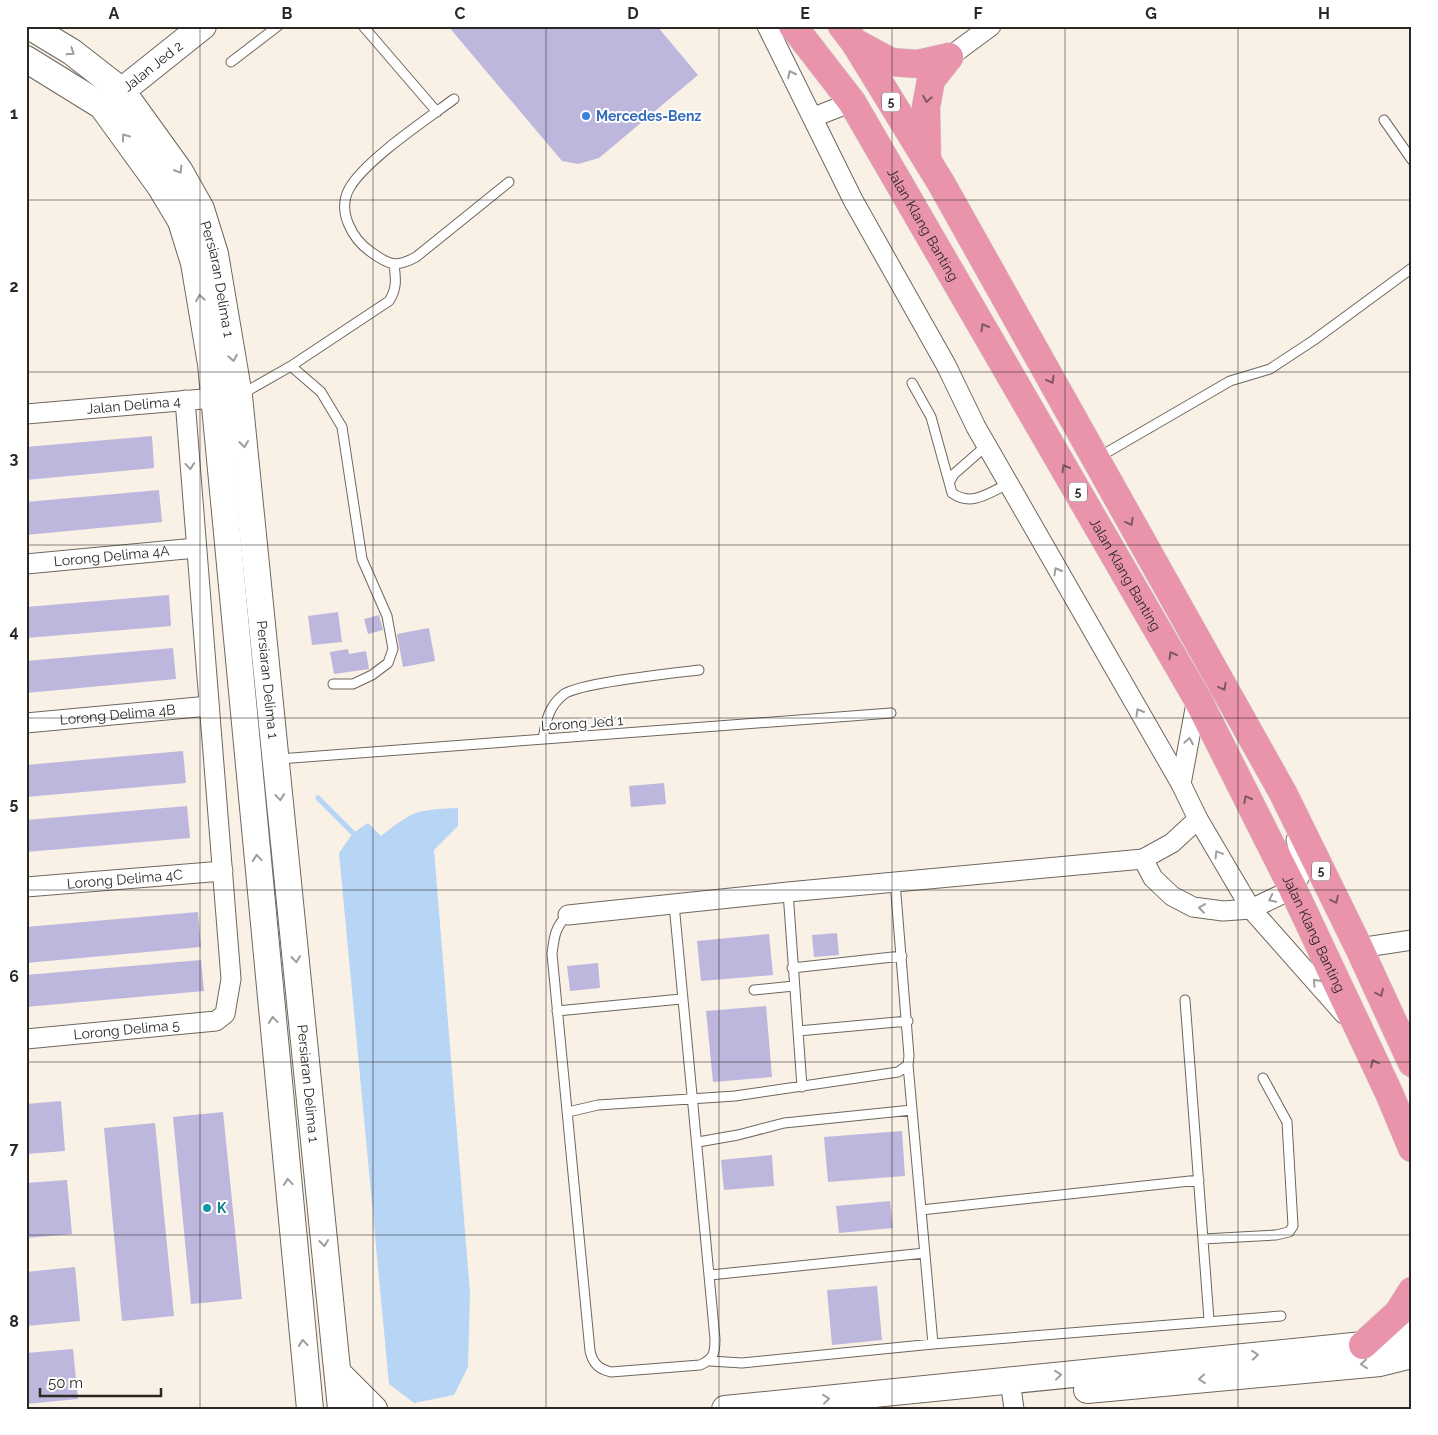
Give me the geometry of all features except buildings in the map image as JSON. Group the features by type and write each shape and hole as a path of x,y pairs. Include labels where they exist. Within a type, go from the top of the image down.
{"highway":[{"name":"Jalan Klang Banting","path":"793,26 852,102 1197,698 1293,889 1412,1148"},
{"name":"Jalan Klang Banting","path":"849,34 927,161 1283,793 1359,948 1412,1062"},
{"path":"849,34 891,62 918,64 949,57"},
{"path":"927,161 926,107 931,80 949,57"},
{"path":"852,102 871,105 882,115 935,207 1027,338"},
{"path":"1363,1345 1398,1313 1412,1291"}],"street":[{"name":"Persiaran Delima 1","path":"29,26 72,52 112,98 181,221 194,263 227,397 276,760 291,1053 305,1403"},
{"name":"Jalan Jed 2","path":"112,98 203,26"},
{"path":"767,26 814,117 853,200 942,357 986,446 1251,909 1360,1032"},
{"path":"949,57 991,26"},
{"name":"Persiaran Delima 1","path":"26,59 112,98"},
{"path":"814,117 852,102"},
{"name":"Persiaran Delima 1","path":"227,397 291,1053 338,1373 341,1409"},
{"name":"Jalan Delima 4","path":"26,414 227,397"},
{"path":"185,400 222,871"},
{"name":"Lorong Delima 4A","path":"26,564 196,548"},
{"path":"1181,784 1197,698"},
{"name":"Lorong Delima 4B","path":"26,723 209,706"},
{"path":"1143,859 1153,878 1172,896 1193,907 1223,911 1251,909 1293,889 1304,868 1283,793"},
{"path":"568,915 788,892 1143,859 1172,843 1198,819"},
{"name":"Lorong Delima 4C","path":"26,887 222,871"},
{"name":"Lorong Delima 5","path":"26,1039 216,1021 225,1014 232,979 222,871"},
{"path":"1359,948 1412,940"},
{"path":"906,1409 1363,1345 1412,1330"},
{"path":"725,1409 1012,1395 1380,1362 1412,1355"},
{"path":"338,1373 374,1409"}],"lane":[{"path":"231,62 278,26"},
{"path":"363,26 437,112"},
{"path":"454,99 360,173 348,191 346,213 348,228 365,248 381,260 394,265 416,257 509,182"},
{"path":"1384,120 1412,160"},
{"path":"227,397 291,366 389,301 395,293 394,265"},
{"path":"1095,460 1230,381 1270,370 1412,268"},
{"path":"291,366 321,392 342,427 362,559 387,616 393,649 388,663 372,675 353,684 333,684"},
{"path":"912,383 931,417 952,493 961,500 971,501 1008,484"},
{"path":"950,481 954,474 986,446"},
{"path":"543,739 548,712 564,694 593,685 699,670"},
{"name":"Lorong Jed 1","path":"276,760 891,713"},
{"path":"895,882 908,1021 908,1065 933,1344"},
{"path":"788,892 802,1087"},
{"path":"674,904 681,999 698,1142 710,1275 715,1339 715,1354 710,1361"},
{"path":"568,915 560,921 555,932 552,954 589,1341 593,1361 601,1370 611,1372 700,1365 710,1361 742,1363 933,1344 1209,1320 1281,1316"},
{"path":"792,968 902,956"},
{"path":"754,990 794,986"},
{"path":"557,1011 681,999"},
{"path":"1185,1000 1209,1320"},
{"path":"798,1032 908,1021"},
{"path":"568,1112 598,1105 735,1096 802,1087 898,1072 908,1065"},
{"path":"1204,1239 1276,1235 1289,1232 1293,1226 1287,1122 1263,1078"},
{"path":"698,1142 738,1135 784,1123 912,1110"},
{"path":"921,1210 1199,1180"},
{"path":"710,1275 925,1253"}],"water":[{"path":"458,808 458,826 434,850 470,1293 468,1367 454,1395 414,1403 389,1384 339,853 353,833 368,823 381,836 401,821 416,813"}],"waterway":[{"path":"318,798 353,833"}],"place":[{"name":"Mercedes-Benz","path":"586,116"},
{"name":"K","path":"207,1208"}]}
